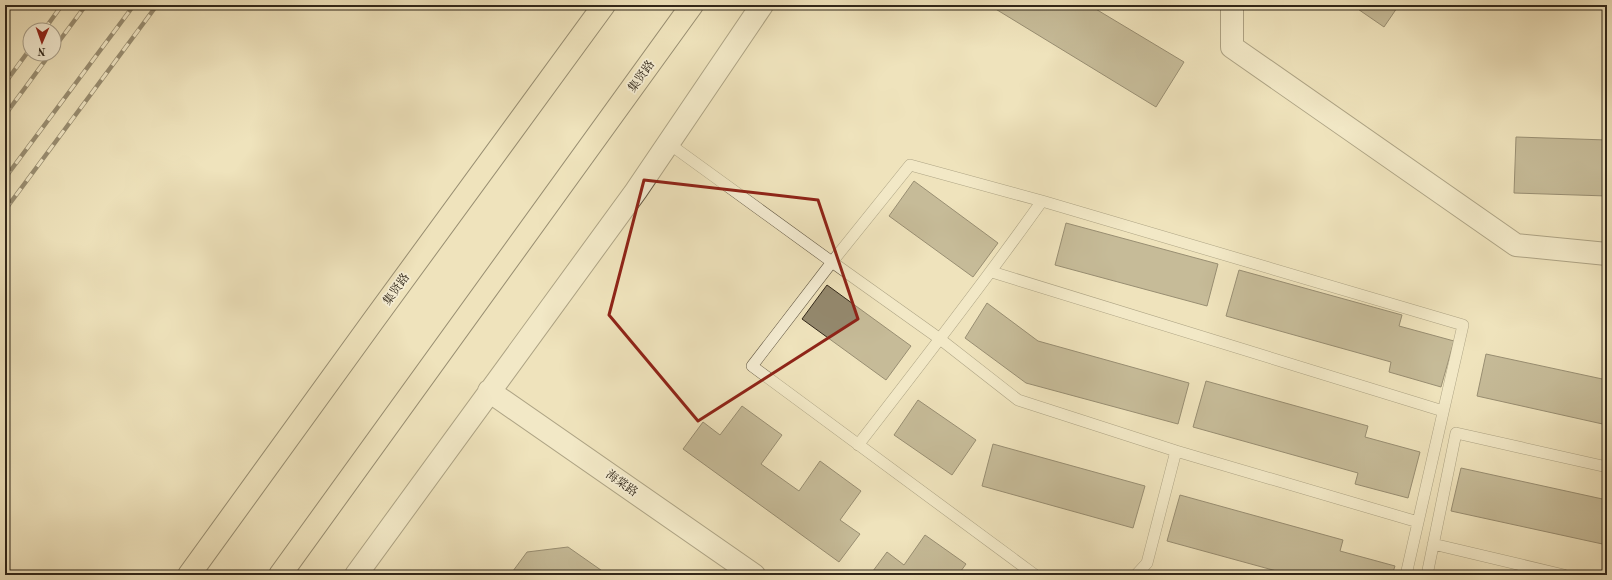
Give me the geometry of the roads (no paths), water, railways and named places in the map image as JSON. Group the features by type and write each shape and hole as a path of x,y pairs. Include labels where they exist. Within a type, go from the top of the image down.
{"highway":[{"name":"集贤路","path":"189,575 604,5"},
{"name":"集贤路","path":"280,575 692,5"}],"street":[{"path":"356,575 631,197 762,5"},
{"path":"1232,5 1232,47 1516,245 1607,254"},
{"name":"海棠路","path":"489,391 754,575"}],"lane":[{"path":"668,143 940,338 1018,400 1176,451 1418,522"},
{"path":"1035,575 752,366 832,262 910,165 1042,201 1463,325 1406,575"},
{"path":"858,445 992,272 1042,201"},
{"path":"992,272 1443,411"},
{"path":"1427,575 1456,433 1607,467"},
{"path":"1136,575 1147,563 1176,451"},
{"path":"1433,544 1564,575"}],"railway":[{"path":"50,22 62,5"},
{"path":"62,37 86,5"},
{"path":"5,178 134,5"},
{"path":"5,210 157,5"},
{"path":"5,83 22,60"},
{"path":"5,115 44,62"}]}
